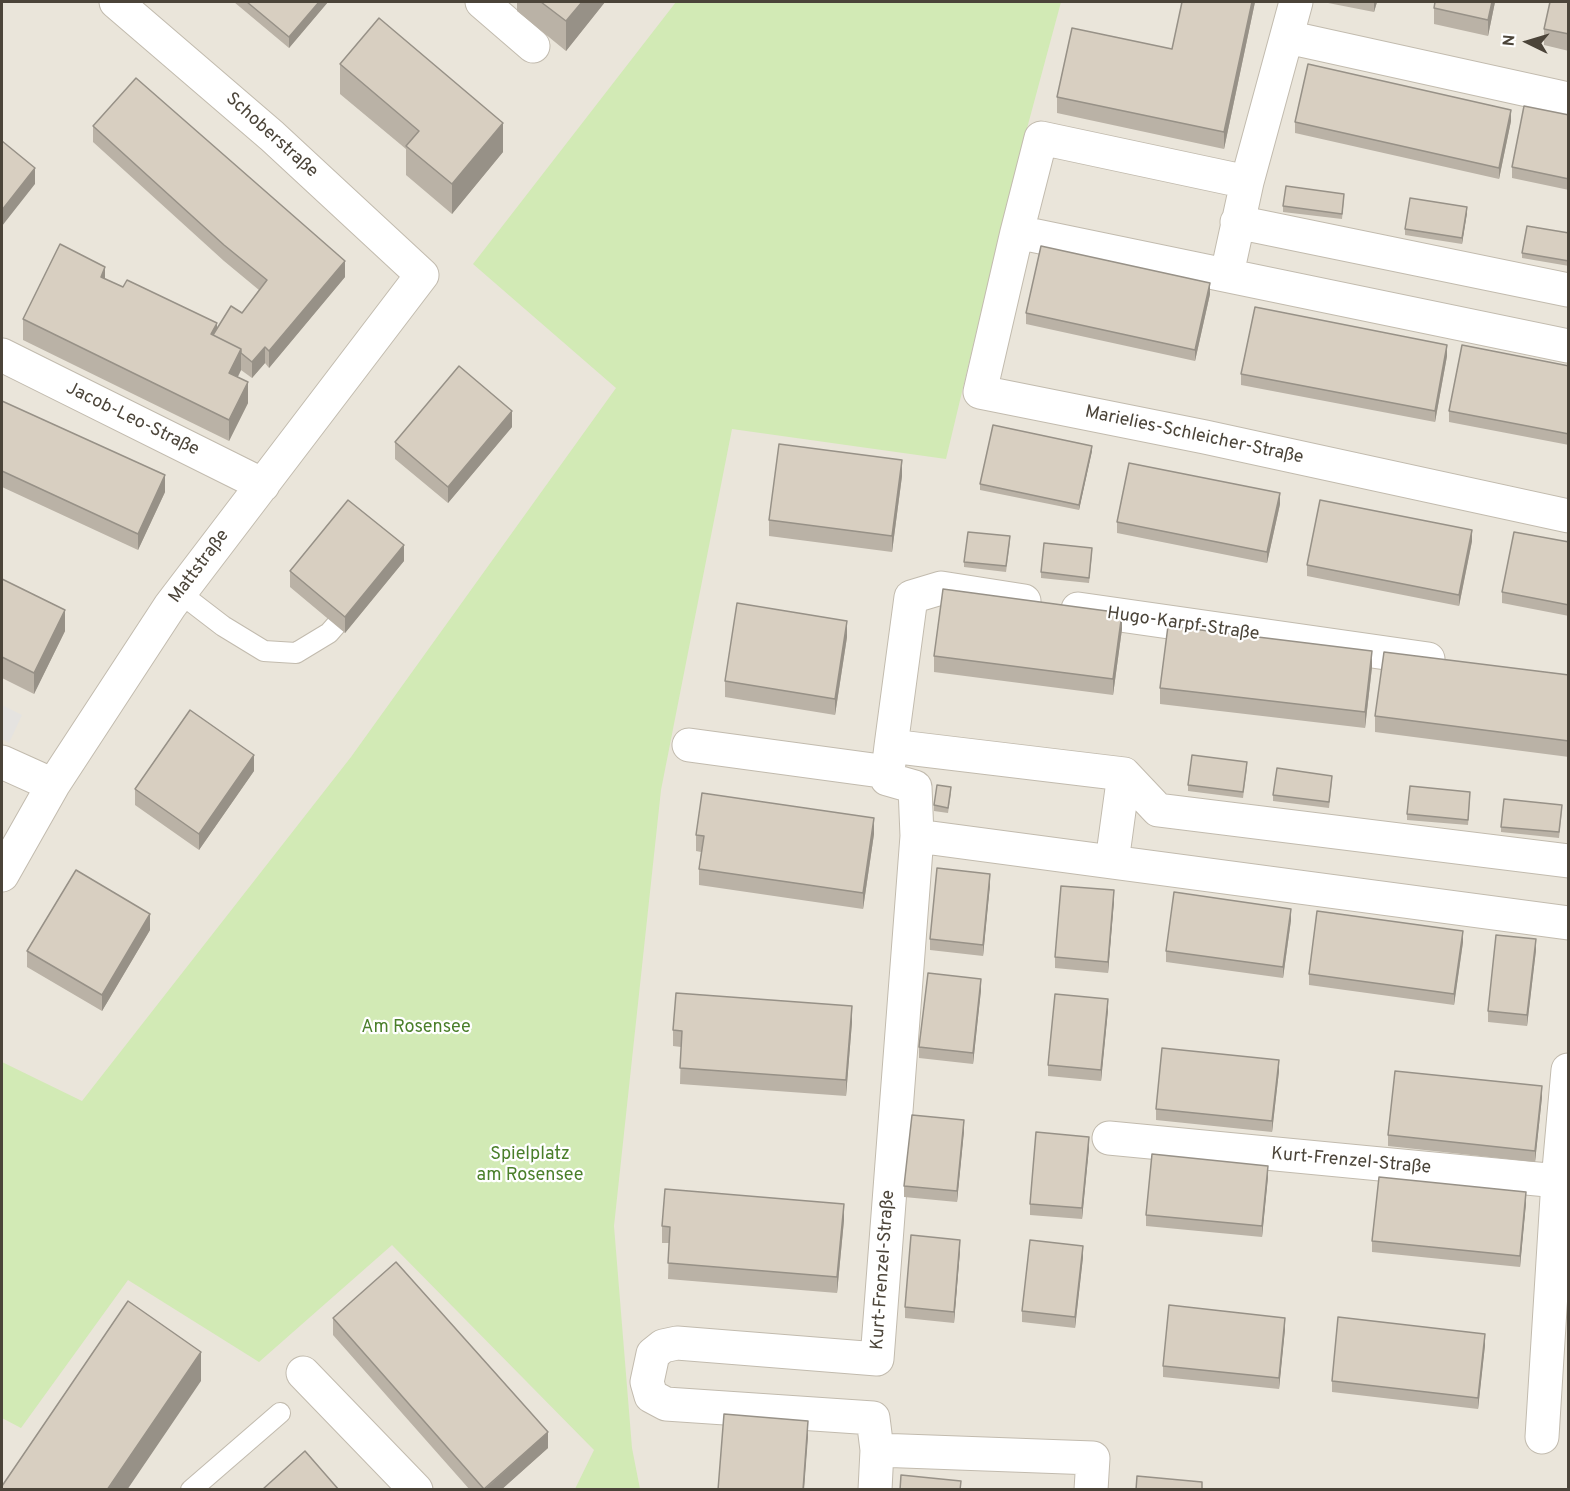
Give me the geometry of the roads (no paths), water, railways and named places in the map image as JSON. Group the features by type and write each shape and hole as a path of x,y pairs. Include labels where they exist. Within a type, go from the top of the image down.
{"street":[{"name":"Schoberstraße","path":"116,2 272,136 422,275"},
{"path":"482,2 533,46"},
{"path":"1227,274 1247,182 1296,2"},
{"path":"1287,37 1569,99"},
{"name":"Marielies-Schleicher-Straße","path":"1247,182 1041,138 980,392 1205,437 1569,516"},
{"path":"1237,222 1569,290"},
{"path":"1017,232 1569,346"},
{"name":"Mattstraße","path":"2,875 53,785 180,594 422,275"},
{"name":"Jacob-Leo-Straße","path":"2,356 263,485"},
{"name":"Hugo-Karpf-Straße","path":"890,759 911,597 941,588 1158,622 1451,662"},
{"path":"689,745 1124,774 1158,810 1569,861"},
{"path":"890,759 887,779 915,787 917,836 1569,923"},
{"path":"2,762 53,785"},
{"path":"1112,862 1124,774"},
{"name":"Kurt-Frenzel-Straße","path":"875,1490 877,1450 873,1418 666,1404 651,1396 647,1382 653,1354 663,1346 677,1343 877,1359 917,836"},
{"path":"1542,1437 1558,1181 1569,1070"},
{"name":"Kurt-Frenzel-Straße","path":"1109,1138 1558,1181"},
{"path":"303,1373 416,1490"},
{"path":"877,1450 1093,1458 1091,1490"}],"lane":[{"path":"180,594 223,626 264,651 296,653 329,633 336,626"},
{"path":"191,1490 280,1413"}],"park label":[{"name":"Am Rosensee","path":"416,1028"},
{"name":"Spielplatz am Rosensee","path":"530,1165"}]}
